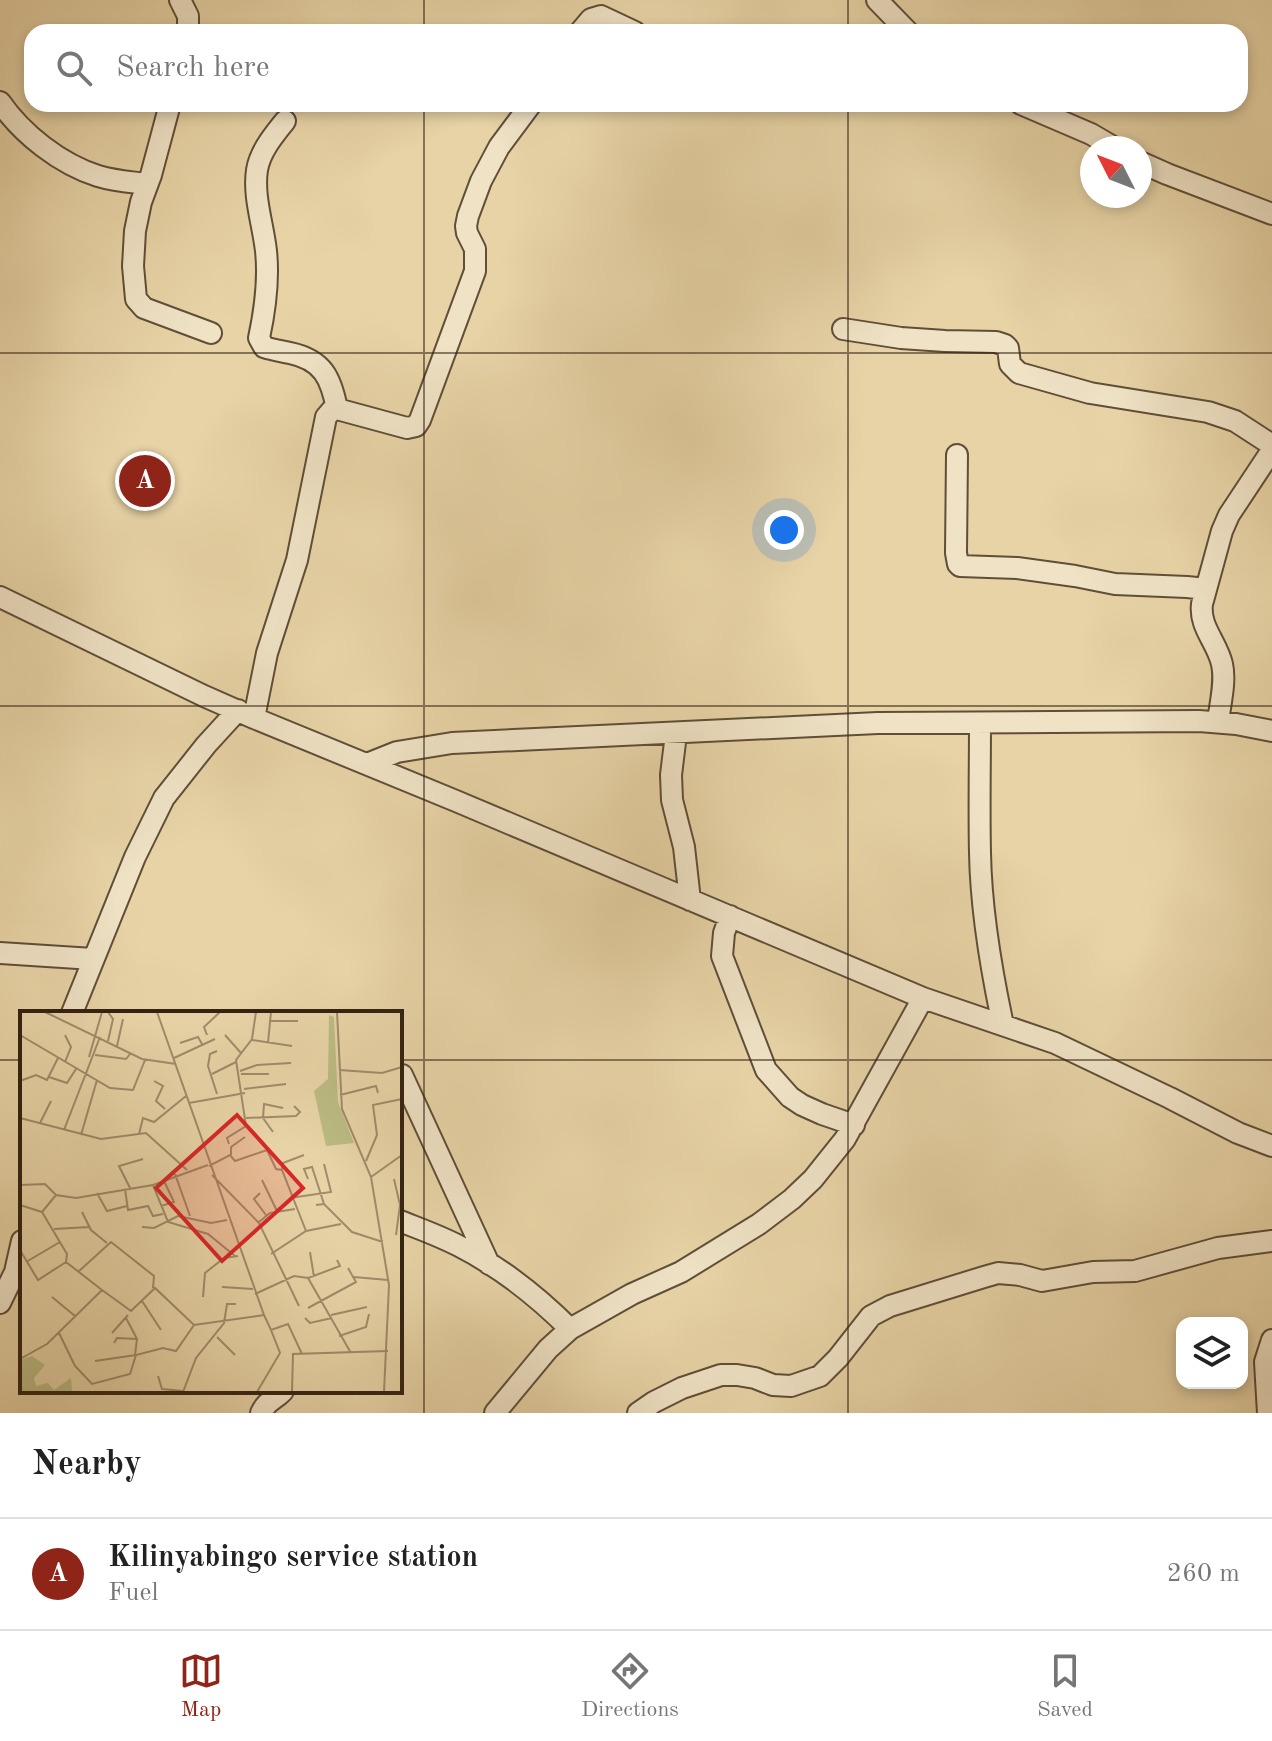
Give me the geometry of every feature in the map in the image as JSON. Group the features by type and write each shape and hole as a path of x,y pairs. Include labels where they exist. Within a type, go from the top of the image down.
{"street":[{"path":"180,0 188,16 188,24"},
{"path":"877,0 900,24"},
{"path":"587,24 601,16 618,24"},
{"path":"0,102 26,132 79,168 100,177 147,184"},
{"path":"168,112 135,231 133,266 136,299 144,308 211,333"},
{"path":"73,1011 135,857 164,798 206,745 246,714 297,560 326,417 337,409 407,428 416,426 420,420 475,271 475,249 466,226 468,216 481,181 499,147 525,112"},
{"path":"1040,112 1094,136"},
{"path":"285,121 265,149 257,169 268,276 259,338 264,347 293,353 315,362 328,378 337,409"},
{"path":"1152,167 1270,209"},
{"path":"843,329 916,339 996,342 1008,348 1010,364 1019,373 1090,393 1208,412 1235,421 1272,448 1229,515 1202,604 1201,618 1220,656 1223,670 1218,722"},
{"path":"957,455 956,553 960,566 1017,568 1115,584 1206,589"},
{"path":"0,597 246,714 923,998 1055,1043 1238,1133 1272,1146"},
{"path":"367,764 406,750 452,743 878,723 1218,722 1272,731"},
{"path":"980,723 983,898 993,980 1003,1025"},
{"path":"676,734 671,775 672,800 684,847 690,900"},
{"path":"730,916 724,933 722,956 766,1070 790,1097 802,1105 854,1125"},
{"path":"0,953 93,959"},
{"path":"495,1413 548,1349 570,1329 632,1294 681,1272 759,1224 813,1179 854,1125 923,998"},
{"path":"402,1075 489,1264"},
{"path":"402,1222 449,1241 489,1264 541,1300 570,1329"},
{"path":"638,1413 682,1388 721,1375 737,1375 773,1385 791,1386 820,1376 871,1316 890,1306 998,1273 1042,1281 1093,1272 1135,1271 1218,1248 1272,1241"},
{"path":"0,1303 18,1273"},
{"path":"1268,1413 1265,1362 1272,1340"},
{"path":"261,1413 272,1398 281,1393"}],"place":[{"name":"Kilinyabingo service station","path":"145,481"}]}
